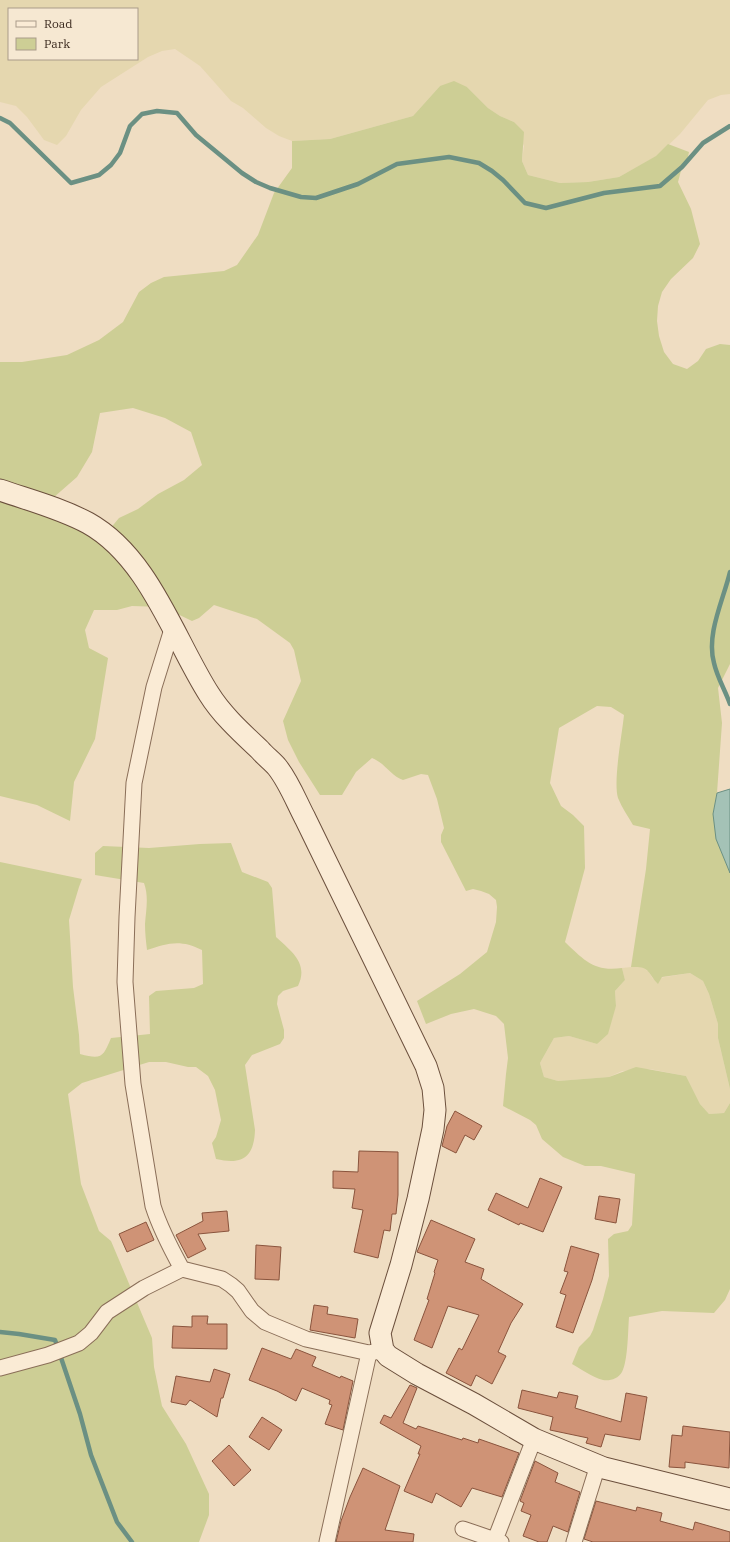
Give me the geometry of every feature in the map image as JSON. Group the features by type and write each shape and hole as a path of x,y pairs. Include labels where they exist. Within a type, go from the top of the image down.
{"main road":[{"path":"0,490 70,515 89,524 108,538 123,552 141,575 173,626 209,694 221,712 277,768 286,782 426,1066 433,1088 435,1110 433,1129 418,1199 376,1352 388,1356 417,1374 474,1404 534,1439 598,1465 730,1499"}],"street":[{"path":"173,626 154,687 134,783 125,982 133,1084 153,1206 168,1242 182,1269"},
{"path":"0,1368 48,1356 80,1343 91,1333 107,1312 144,1288 182,1269 222,1279 238,1291 252,1311 265,1322 306,1339 376,1352 327,1542"},
{"path":"463,1529 498,1541 534,1439"},
{"path":"574,1542 598,1465"}],"shaded area":[{"path":"0,0 730,0 730,94 721,95 708,100 680,134 657,156 619,177 588,182 560,183 528,175 522,161 524,146 514,122 500,116 488,108 467,87 440,86 413,116 330,139 292,141 279,136 266,128 243,108 231,101 200,66 175,49 162,51 148,57 101,87 81,110 66,136 57,145 44,140 27,117 16,106 0,102"},
{"path":"730,789 730,873 716,839 713,814 717,793"},
{"path":"641,966 649,972 653,979 690,973 703,981 709,994 718,1024 718,1038 730,1089 730,1103 724,1113 709,1114 700,1104 686,1076 650,1069 622,1071 609,1077 558,1081 544,1077 540,1063 554,1038 569,1036 597,1044 616,1006 615,991 625,980 622,968"}],"green space":[{"path":"454,81 467,87 488,108 500,116 514,122 524,132 522,161 528,175 560,183 588,182 619,177 656,156 668,144 689,152 686,166 682,167 678,182 691,209 700,244 693,258 671,279 662,292 658,306 657,321 659,336 664,352 673,364 687,369 698,361 706,349 720,344 730,345 730,664 718,688 722,723 717,793 713,814 722,853 730,873 730,1089 718,1038 718,1024 709,994 703,981 690,973 662,977 658,984 645,969 631,967 646,869 650,829 633,825 618,798 617,770 624,715 611,707 597,706 559,728 550,783 561,806 584,826 585,868 565,942 590,963 604,968 622,968 625,980 615,991 616,1006 608,1034 597,1044 569,1036 554,1038 540,1063 544,1077 558,1081 609,1077 636,1067 686,1076 700,1104 709,1114 724,1113 730,1103 730,1289 725,1300 714,1313 662,1311 629,1317 627,1353 624,1367 618,1376 614,1379 608,1380 595,1377 572,1364 579,1347 590,1336 593,1330 603,1299 609,1276 608,1239 614,1234 628,1231 632,1225 635,1174 601,1166 585,1166 563,1157 542,1139 536,1125 530,1120 503,1106 508,1058 504,1024 496,1016 474,1009 451,1014 426,1024 417,1001 460,974 487,952 496,922 497,907 496,900 489,894 473,889 466,891 441,842 441,835 444,828 437,799 428,775 421,774 403,780 395,776 381,763 372,758 356,772 342,795 320,795 299,762 288,740 283,721 301,681 294,650 290,643 257,619 214,605 199,618 192,621 163,607 132,606 117,610 94,610 85,630 89,648 108,658 95,739 74,782 70,821 37,805 0,796 0,362 22,362 67,355 99,340 123,322 139,292 151,283 164,277 224,271 237,265 258,235 274,193 292,168 292,141 330,139 413,116 440,86","holes":["133,408 165,418 191,432 202,465 184,480 158,494 138,509 119,518 99,542 60,518 37,512 77,477 92,452 100,413"]},
{"path":"231,843 242,872 268,882 272,888 276,937 297,958 301,971 301,978 298,986 283,991 278,996 277,1004 284,1030 284,1038 280,1044 252,1055 245,1065 255,1130 254,1140 249,1153 240,1160 225,1161 216,1159 212,1143 216,1137 221,1120 215,1090 208,1076 196,1067 188,1067 166,1062 149,1062 82,1083 68,1094 81,1184 99,1231 111,1241 152,1338 154,1367 162,1406 186,1444 209,1494 209,1515 199,1542 0,1542 0,862 82,879 69,920 73,987 80,1054 97,1057 106,1049 111,1038 150,1034 149,996 156,991 194,988 203,984 202,950 187,944 174,943 147,950 145,924 147,898 144,883 95,875 95,853 103,846 149,848"}],"building":[{"path":"455,1111 482,1126 474,1140 465,1135 456,1153 442,1146 447,1126"},
{"path":"359,1151 398,1152 398,1195 396,1214 392,1214 390,1231 384,1230 378,1258 354,1252 363,1210 352,1208 355,1189 333,1188 333,1171 358,1172"},
{"path":"540,1178 562,1187 543,1232 520,1223 519,1225 488,1210 496,1193 528,1208"},
{"path":"599,1196 620,1199 616,1223 595,1219"},
{"path":"227,1211 229,1231 198,1234 206,1249 188,1258 176,1235 203,1221 202,1213"},
{"path":"431,1220 475,1239 465,1262 484,1269 481,1279 523,1304 511,1323 498,1352 506,1356 492,1384 476,1375 471,1386 446,1373 459,1348 462,1350 479,1315 448,1306 432,1348 414,1340 429,1300 427,1299 438,1260 417,1252"},
{"path":"146,1222 154,1240 127,1252 119,1234"},
{"path":"256,1245 281,1247 279,1280 255,1279"},
{"path":"571,1246 599,1254 592,1280 573,1333 556,1327 566,1295 560,1293 568,1272 564,1271"},
{"path":"314,1305 328,1307 327,1314 358,1319 355,1338 310,1330"},
{"path":"192,1316 208,1316 207,1324 227,1324 227,1349 172,1348 173,1326 192,1327"},
{"path":"262,1348 291,1359 296,1349 316,1357 312,1366 340,1378 341,1376 353,1381 343,1430 325,1424 332,1405 329,1404 330,1400 302,1388 296,1401 277,1391 249,1380"},
{"path":"214,1369 230,1374 223,1398 221,1398 217,1417 190,1400 186,1405 171,1402 176,1376 210,1382"},
{"path":"410,1385 417,1388 403,1423 416,1429 418,1426 462,1440 463,1438 478,1443 479,1439 519,1453 502,1497 472,1488 461,1507 436,1493 432,1503 404,1491 420,1454 418,1454 421,1446 380,1423 384,1415 391,1418"},
{"path":"522,1390 557,1398 559,1392 578,1396 575,1408 621,1422 626,1393 647,1397 640,1440 605,1434 601,1447 586,1443 588,1438 550,1430 553,1417 518,1408"},
{"path":"262,1417 282,1430 269,1450 249,1437"},
{"path":"683,1426 730,1432 729,1468 685,1462 685,1468 669,1467 672,1435 682,1436"},
{"path":"229,1445 251,1470 234,1486 212,1461"},
{"path":"535,1461 558,1473 555,1482 580,1492 568,1532 553,1526 547,1542 539,1542 523,1536 531,1515 521,1511 524,1503 520,1501"},
{"path":"363,1468 400,1486 385,1530 414,1534 413,1542 336,1542 341,1521"},
{"path":"596,1501 636,1511 637,1507 662,1513 660,1521 693,1530 695,1522 730,1532 730,1542 593,1542 584,1539"}],"waterway":[{"path":"0,118 10,123 71,183 99,175 111,165 120,153 130,126 142,114 157,111 177,113 196,135 242,173 256,182 270,188 301,197 316,198 358,184 397,164 449,157 479,163 503,180 525,203 546,208 604,193 660,186 682,167 703,143 730,126"},
{"path":"730,572 716,618 712,641 714,663 730,704"},
{"path":"0,1332 55,1340 80,1414 91,1455 117,1522 132,1542"}]}
